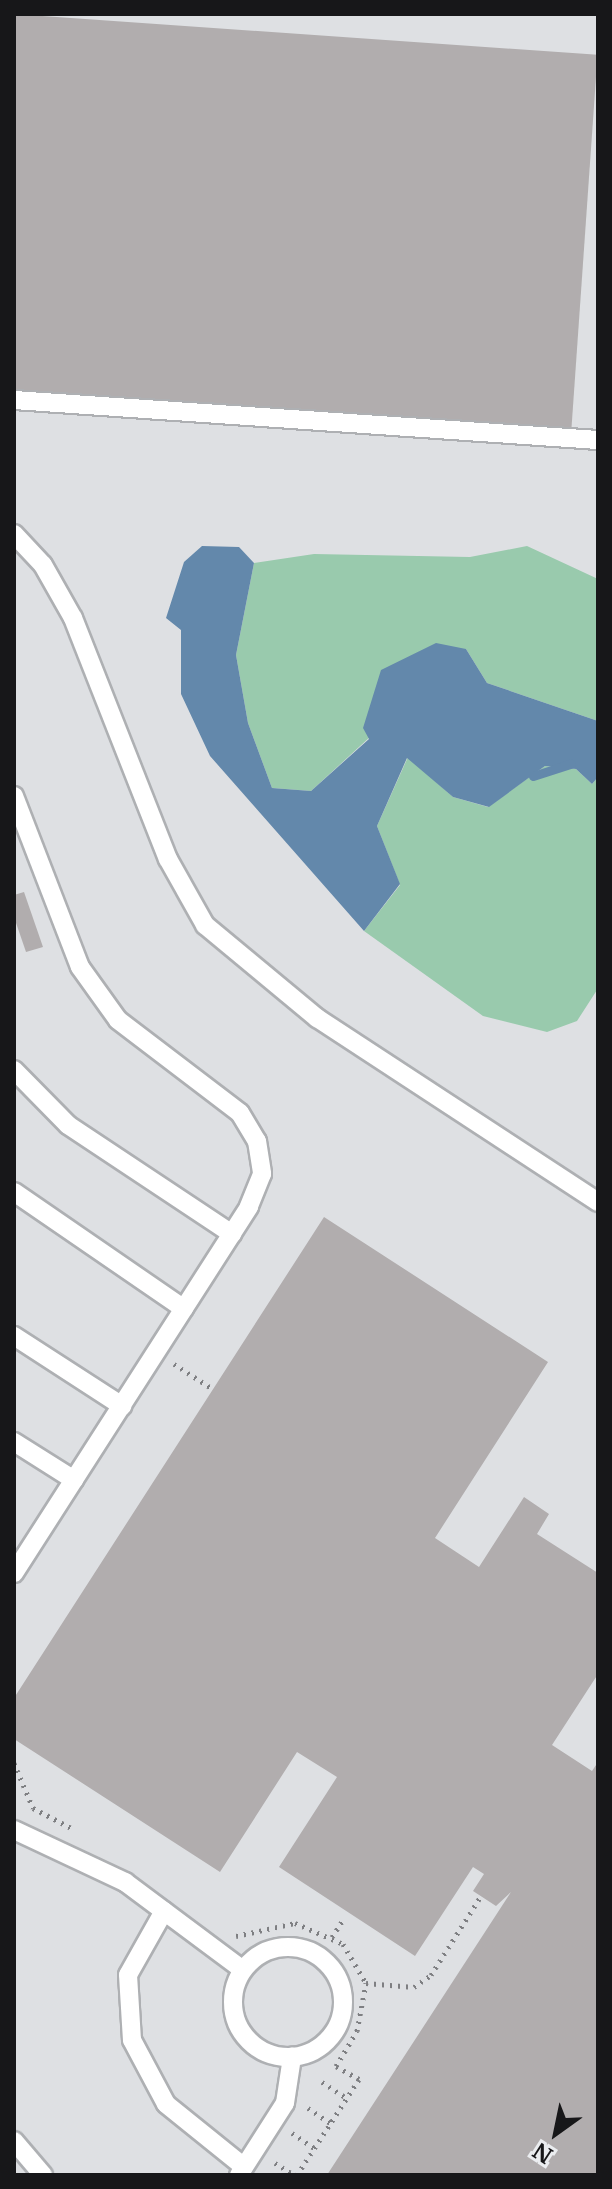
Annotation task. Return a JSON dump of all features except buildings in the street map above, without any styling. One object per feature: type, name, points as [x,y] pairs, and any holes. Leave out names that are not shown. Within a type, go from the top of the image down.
[{"type":"lane","points":[[14,400],[598,440]]},
{"type":"lane","points":[[14,534],[43,565],[73,618],[168,859],[205,925],[317,1018],[598,1202]]},
{"type":"lane","points":[[14,796],[80,967],[99,996],[141,1042],[240,1113],[257,1141],[262,1174],[232,1234],[14,1573]]},
{"type":"lane","points":[[14,1070],[68,1125],[232,1234]]},
{"type":"lane","points":[[14,1192],[184,1309]]},
{"type":"lane","points":[[14,1336],[122,1406]]},
{"type":"lane","points":[[14,1442],[74,1480]]},
{"type":"lane","points":[[14,1830],[85,1860],[164,1911],[243,1970]]},
{"type":"lane","points":[[164,1911],[128,1975],[132,2040],[166,2104],[242,2171],[285,2103],[292,2057]]},
{"type":"lane","points":[[294,1947],[322,1958],[340,1982],[338,2026],[318,2048],[292,2057],[255,2046],[239,2024],[234,1998],[243,1970],[265,1952],[294,1947]]},
{"type":"lane","points":[[14,2141],[43,2175]]},
{"type":"path","points":[[174,1364],[213,1389]]},
{"type":"path","points":[[14,1763],[33,1808],[80,1833]]},
{"type":"path","points":[[366,1983],[414,1987],[431,1975],[481,1896]]},
{"type":"path","points":[[332,1937],[343,1920]]},
{"type":"path","points":[[230,1936],[295,1923],[332,1937],[359,1964],[366,1983],[357,2031],[336,2066],[359,2079],[297,2175]]},
{"type":"path","points":[[322,2082],[347,2098]]},
{"type":"green space","points":[[527,546],[598,579],[598,721],[487,683],[466,649],[311,791],[272,788],[248,723],[236,655],[254,563],[314,554],[470,557]]},
{"type":"green space","points":[[408,757],[453,797],[488,807],[545,766],[576,769],[592,784],[598,777],[597,990],[577,1021],[547,1032],[483,1016],[364,931],[400,885],[377,826]]},
{"type":"water","points":[[202,546],[239,547],[254,563],[236,655],[248,723],[272,788],[311,791],[369,739],[363,728],[381,670],[436,643],[466,649],[487,683],[598,721],[598,777],[592,784],[576,769],[545,766],[489,807],[453,797],[407,758],[377,826],[400,884],[364,931],[210,756],[181,694],[181,630],[166,618],[184,562]]},
{"type":"waterway","points":[[533,776],[571,764]]}]
